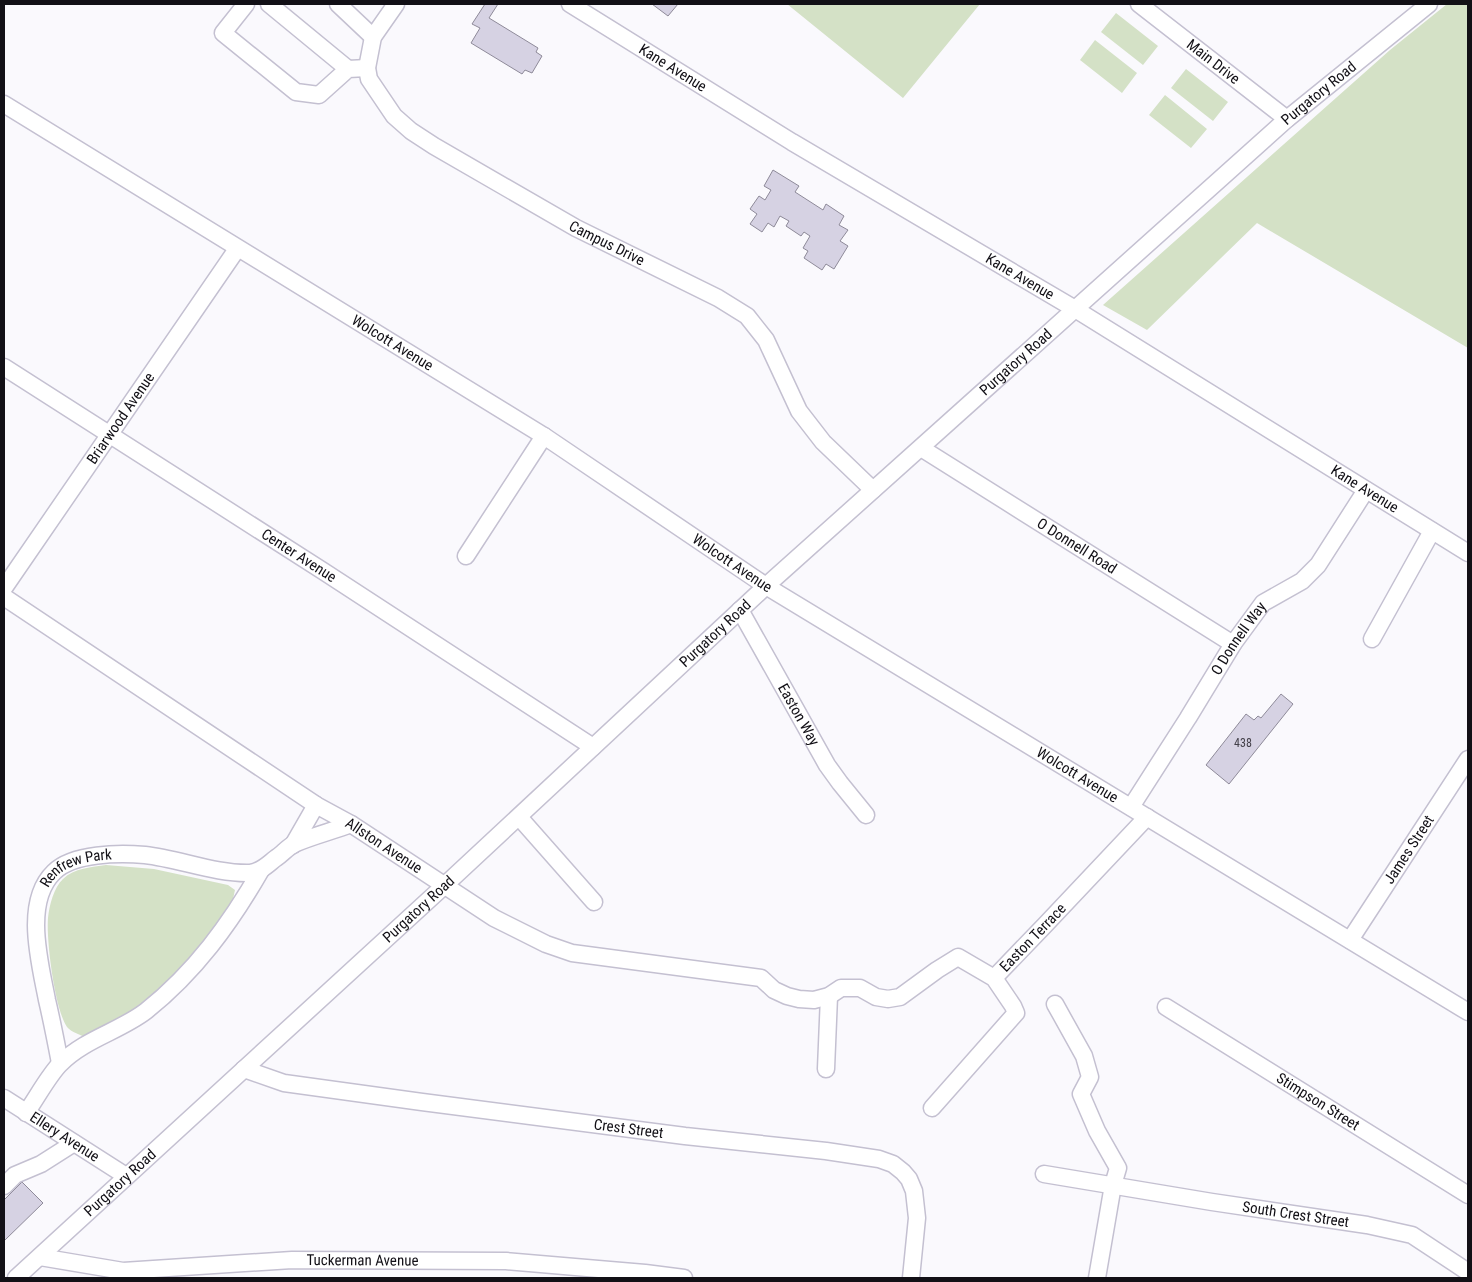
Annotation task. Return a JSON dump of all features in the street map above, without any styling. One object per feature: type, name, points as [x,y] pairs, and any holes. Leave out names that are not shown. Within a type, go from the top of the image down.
[{"type":"street","points":[[246,4],[223,33],[280,81],[296,92],[319,95],[348,69],[367,68],[373,37],[396,4]]},
{"type":"street","points":[[269,4],[348,69]]},
{"type":"street","points":[[338,4],[373,37]]},
{"type":"street","name":"Kane Avenue","points":[[570,4],[783,137],[1075,309],[1468,553]]},
{"type":"street","name":"Main Drive","points":[[1139,4],[1287,119]]},
{"type":"street","name":"Purgatory Road","points":[[16,1278],[445,885],[766,586],[1287,119],[1429,4]]},
{"type":"street","name":"Campus Drive","points":[[367,68],[369,79],[394,116],[411,131],[576,228],[718,298],[747,316],[766,340],[799,410],[823,442],[873,490]]},
{"type":"street","name":"Wolcott Avenue","points":[[4,104],[544,436],[766,586],[1468,1012]]},
{"type":"street","name":"Briarwood Avenue","points":[[4,588],[237,249]]},
{"type":"street","name":"Center Avenue","points":[[4,367],[323,570],[593,747]]},
{"type":"street","points":[[466,556],[544,436]]},
{"type":"street","name":"O Donnell Road","points":[[921,448],[1233,644]]},
{"type":"street","name":"O Donnell Way","points":[[1130,807],[1233,644],[1263,603],[1302,581],[1318,565],[1366,490]]},
{"type":"street","points":[[1372,639],[1432,531]]},
{"type":"street","name":"Allston Avenue","points":[[4,597],[316,805],[352,824],[494,918],[546,944],[572,953],[761,978],[774,990],[799,999],[814,1000],[829,996],[841,988],[860,988],[876,997],[888,999],[900,997],[958,957],[994,978]]},
{"type":"street","name":"Easton Way","points":[[740,610],[827,765],[866,815]]},
{"type":"street","name":"James Street","points":[[1350,940],[1468,759]]},
{"type":"street","points":[[293,845],[316,805]]},
{"type":"street","points":[[518,816],[594,902]]},
{"type":"street","name":"Easton Terrace","points":[[932,1108],[1016,1013],[994,978],[1147,817]]},
{"type":"street","points":[[26,1113],[60,1063],[98,1037],[144,1012],[174,986],[225,928],[261,870],[293,845],[352,824]]},
{"type":"street","name":"Renfrew Park","points":[[60,1063],[38,952],[36,932],[42,888],[55,870],[64,864],[88,857],[131,854],[229,871],[251,873],[261,870]]},
{"type":"street","points":[[826,1069],[829,996]]},
{"type":"street","points":[[1055,1004],[1084,1056],[1090,1078],[1081,1094],[1097,1131],[1118,1168],[1113,1185],[1098,1278]]},
{"type":"street","name":"Stimpson Street","points":[[1166,1007],[1468,1195]]},
{"type":"street","name":"Crest Street","points":[[244,1069],[284,1083],[685,1136],[826,1150],[878,1159],[893,1164],[903,1172],[914,1190],[917,1218],[911,1278]]},
{"type":"street","name":"Ellery Avenue","points":[[4,1098],[126,1176]]},
{"type":"street","points":[[4,1186],[15,1175],[40,1164],[74,1143]]},
{"type":"street","name":"South Crest Street","points":[[1044,1174],[1367,1225],[1412,1235],[1468,1272]]},
{"type":"street","name":"Tuckerman Avenue","points":[[40,1257],[124,1274],[292,1260],[506,1261],[684,1278]]},
{"type":"green space","points":[[787,4],[980,4],[903,98]]},
{"type":"green space","points":[[1447,4],[1468,4],[1468,348],[1257,223],[1147,330],[1103,305],[1390,50]]},
{"type":"green space","points":[[1116,13],[1158,46],[1143,65],[1101,32]]},
{"type":"green space","points":[[1095,40],[1137,73],[1122,93],[1080,60]]},
{"type":"green space","points":[[1186,69],[1228,102],[1213,121],[1171,88]]},
{"type":"green space","points":[[1165,95],[1207,129],[1191,148],[1149,115]]},
{"type":"green space","points":[[106,865],[154,869],[228,885],[235,890],[233,899],[205,942],[178,973],[136,1010],[87,1038],[67,1027],[59,1006],[48,942],[48,918],[52,897],[60,882],[67,875],[89,867]]},
{"type":"building","points":[[485,4],[498,4],[489,18],[538,48],[536,52],[542,56],[532,73],[525,70],[522,74],[471,43],[480,28],[472,24]]},
{"type":"building","points":[[652,4],[678,4],[668,16]]},
{"type":"building","points":[[773,170],[799,186],[795,192],[823,210],[826,204],[844,216],[839,225],[848,230],[840,241],[848,246],[834,269],[826,264],[822,270],[804,258],[808,251],[803,248],[810,236],[804,232],[801,236],[786,226],[789,221],[780,216],[774,227],[768,223],[762,232],[750,224],[757,214],[750,209],[759,196],[765,200],[771,190],[764,186]]},
{"type":"building","points":[[1281,694],[1293,704],[1229,784],[1206,765],[1246,714],[1254,720],[1258,716],[1261,718]]},
{"type":"building","points":[[22,1182],[43,1203],[5,1240],[4,1200]]}]
